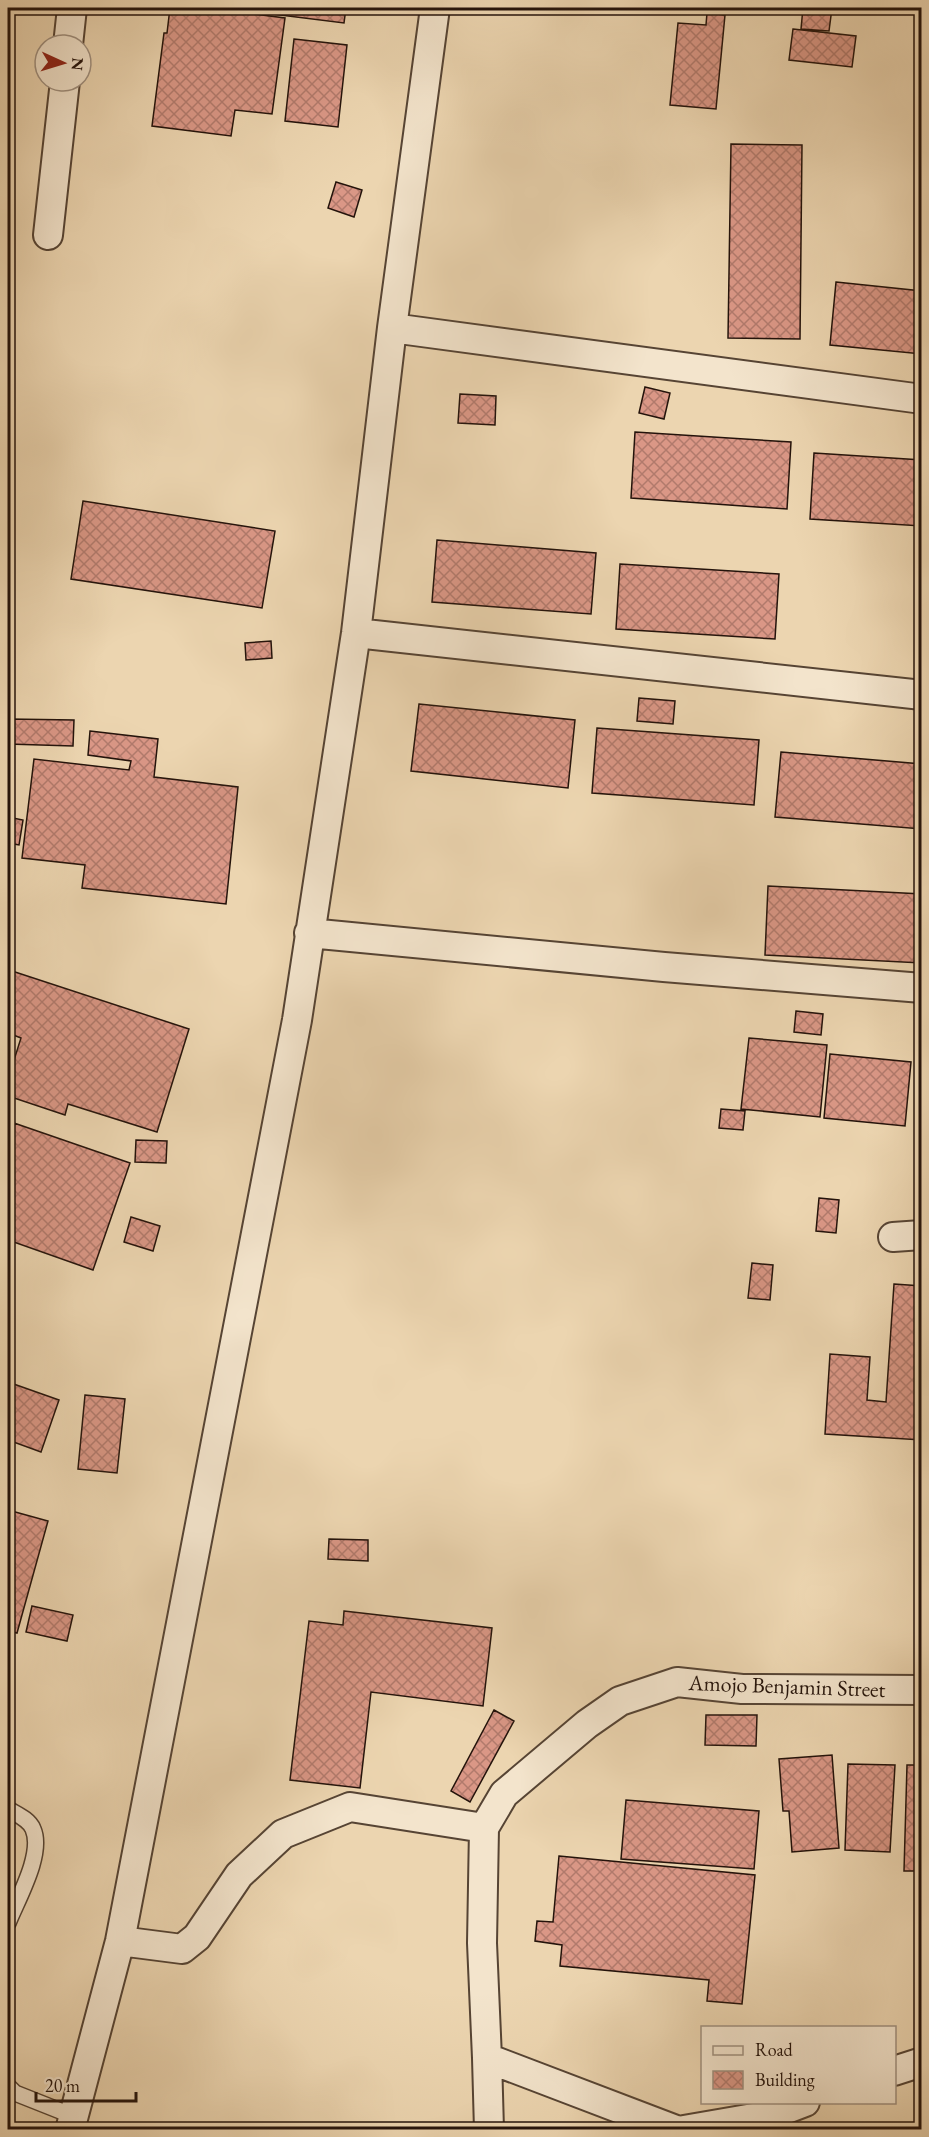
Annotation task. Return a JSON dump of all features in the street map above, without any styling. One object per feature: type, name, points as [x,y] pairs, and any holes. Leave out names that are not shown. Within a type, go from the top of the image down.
[{"type":"street","points":[[69,33],[72,8]]},
{"type":"street","points":[[72,2123],[120,1941],[293,1043],[356,633],[392,327],[435,8]]},
{"type":"street","points":[[48,235],[64,93]]},
{"type":"street","points":[[392,327],[921,399]]},
{"type":"street","points":[[356,633],[921,695]]},
{"type":"street","points":[[309,933],[664,968],[921,988]]},
{"type":"street","points":[[893,1237],[921,1235]]},
{"type":"street","name":"Amojo Benjamin Street","points":[[484,1828],[504,1794],[587,1724],[620,1701],[678,1682],[742,1689],[921,1690]]},
{"type":"street","points":[[120,1941],[182,1949],[197,1936],[239,1875],[283,1834],[350,1807],[484,1828],[482,1943],[489,2130]]},
{"type":"street","points":[[487,2058],[676,2130]]},
{"type":"street","points":[[896,2070],[921,2062]]},
{"type":"street","points":[[684,2130],[771,2115],[802,2104]]},
{"type":"lane","points":[[8,1809],[22,1817],[33,1829],[36,1856],[8,1923]]},
{"type":"lane","points":[[8,2086],[15,2093],[72,2123]]},
{"type":"building","points":[[170,8],[206,8],[285,18],[272,114],[235,110],[231,136],[152,126],[164,33],[167,33]]},
{"type":"building","points":[[225,8],[346,8],[344,23]]},
{"type":"building","points":[[803,8],[832,8],[829,31],[801,29]]},
{"type":"building","points":[[707,13],[725,15],[716,109],[670,105],[678,23],[706,25]]},
{"type":"building","points":[[793,29],[856,36],[852,67],[789,60]]},
{"type":"building","points":[[294,39],[347,45],[338,127],[285,121]]},
{"type":"building","points":[[731,144],[802,145],[800,339],[728,338]]},
{"type":"building","points":[[336,182],[362,190],[354,217],[328,208]]},
{"type":"building","points":[[8,221],[14,222],[12,245],[8,244]]},
{"type":"building","points":[[836,282],[922,291],[922,354],[830,345]]},
{"type":"building","points":[[645,387],[670,393],[664,419],[639,413]]},
{"type":"building","points":[[460,394],[496,396],[495,425],[458,423]]},
{"type":"building","points":[[635,432],[791,442],[787,509],[631,498]]},
{"type":"building","points":[[814,453],[922,460],[922,526],[810,519]]},
{"type":"building","points":[[83,501],[275,531],[262,608],[71,579]]},
{"type":"building","points":[[437,540],[596,553],[591,614],[432,602]]},
{"type":"building","points":[[620,564],[779,574],[775,639],[616,629]]},
{"type":"building","points":[[271,641],[272,658],[246,660],[245,643]]},
{"type":"building","points":[[639,698],[675,701],[673,724],[637,721]]},
{"type":"building","points":[[419,704],[575,720],[568,788],[411,771]]},
{"type":"building","points":[[8,719],[74,720],[73,746],[8,744]]},
{"type":"building","points":[[597,728],[759,740],[754,805],[592,793]]},
{"type":"building","points":[[90,731],[158,739],[154,777],[238,787],[226,904],[82,888],[85,865],[22,858],[34,759],[129,770],[131,761],[88,755]]},
{"type":"building","points":[[781,752],[922,764],[922,829],[775,817]]},
{"type":"building","points":[[8,817],[23,820],[19,845],[8,843]]},
{"type":"building","points":[[768,886],[922,894],[922,963],[765,955]]},
{"type":"building","points":[[12,971],[189,1029],[157,1132],[68,1104],[65,1115],[8,1096],[8,1079],[21,1038],[8,1033],[8,986]]},
{"type":"building","points":[[796,1011],[823,1014],[821,1035],[794,1032]]},
{"type":"building","points":[[749,1038],[827,1045],[820,1117],[741,1109]]},
{"type":"building","points":[[830,1054],[911,1062],[905,1126],[824,1118]]},
{"type":"building","points":[[721,1109],[745,1111],[743,1130],[719,1128]]},
{"type":"building","points":[[14,1123],[130,1163],[93,1270],[8,1240],[8,1143]]},
{"type":"building","points":[[136,1140],[167,1141],[166,1163],[135,1162]]},
{"type":"building","points":[[819,1198],[839,1200],[836,1233],[816,1231]]},
{"type":"building","points":[[131,1217],[160,1226],[153,1251],[124,1242]]},
{"type":"building","points":[[752,1263],[773,1265],[770,1300],[748,1298]]},
{"type":"building","points":[[894,1284],[922,1286],[922,1440],[825,1434],[830,1354],[870,1357],[867,1400],[886,1402]]},
{"type":"building","points":[[8,1382],[59,1400],[41,1452],[8,1440]]},
{"type":"building","points":[[85,1395],[125,1399],[117,1473],[78,1469]]},
{"type":"building","points":[[8,1510],[48,1521],[17,1633],[8,1631]]},
{"type":"building","points":[[329,1539],[368,1540],[368,1561],[328,1559]]},
{"type":"building","points":[[32,1606],[73,1615],[67,1641],[26,1632]]},
{"type":"building","points":[[344,1611],[492,1628],[483,1706],[371,1692],[360,1788],[290,1780],[309,1621],[343,1625]]},
{"type":"building","points":[[494,1710],[514,1721],[470,1802],[451,1791]]},
{"type":"building","points":[[706,1715],[757,1715],[756,1746],[705,1745]]},
{"type":"building","points":[[832,1755],[839,1848],[792,1852],[789,1811],[783,1811],[779,1759]]},
{"type":"building","points":[[848,1764],[895,1765],[890,1852],[845,1850]]},
{"type":"building","points":[[907,1765],[922,1765],[922,1871],[904,1871]]},
{"type":"building","points":[[626,1800],[759,1811],[754,1869],[621,1859]]},
{"type":"building","points":[[559,1856],[755,1875],[742,2004],[707,2001],[709,1980],[560,1966],[562,1945],[535,1941],[537,1921],[553,1922]]}]
